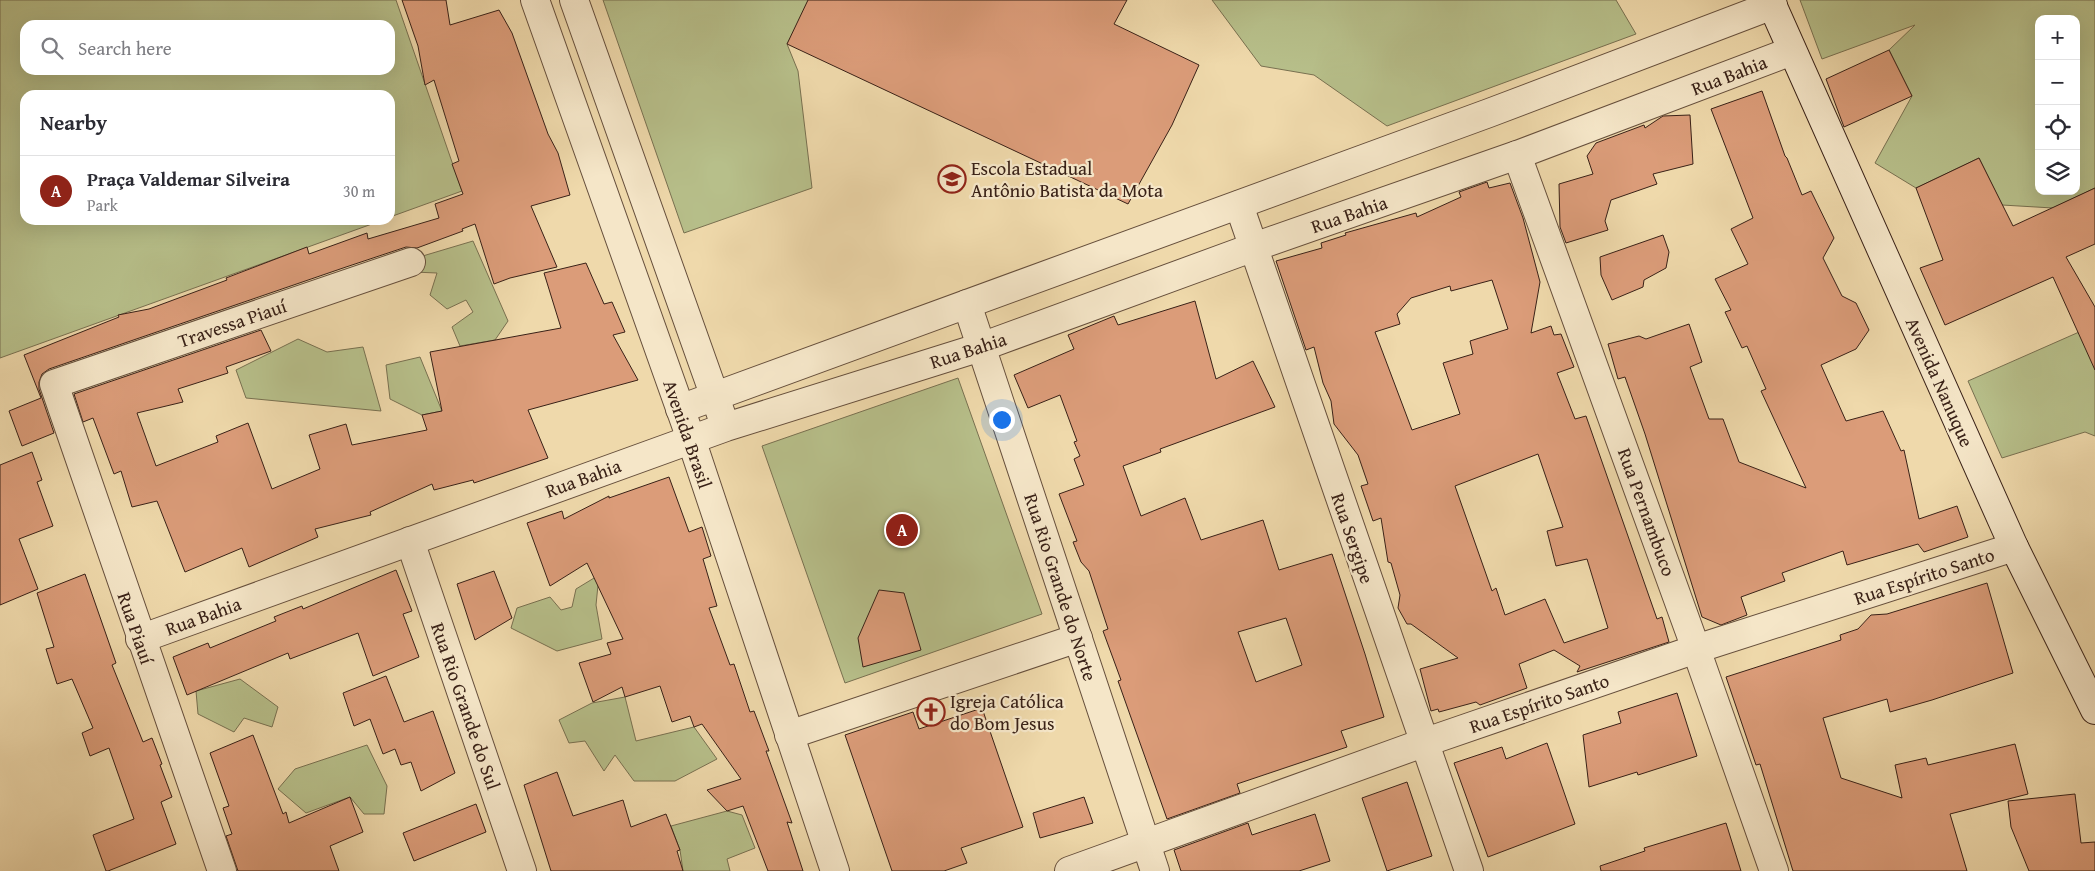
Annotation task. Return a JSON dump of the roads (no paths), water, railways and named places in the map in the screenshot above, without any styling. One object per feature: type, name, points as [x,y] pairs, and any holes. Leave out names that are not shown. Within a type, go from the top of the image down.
[{"type":"street","name":"Avenida Brasil","points":[[535,0],[691,440],[835,871]]},
{"type":"street","name":"Avenida Brasil","points":[[574,0],[726,427]]},
{"type":"street","points":[[680,409],[1490,113],[1772,2]]},
{"type":"street","name":"Avenida Nanuque","points":[[1772,2],[1792,51],[2014,547],[2095,710]]},
{"type":"street","name":"Rua Bahia","points":[[140,639],[726,427],[981,347],[1254,247],[1517,155],[1792,51]]},
{"type":"street","name":"Rua Pernambuco","points":[[1517,155],[1696,648],[1774,871]]},
{"type":"street","name":"Rua Sergipe","points":[[1239,204],[1468,871]]},
{"type":"street","name":"Travessa Piauí","points":[[54,384],[411,262]]},
{"type":"street","name":"Rua Rio Grande do Norte","points":[[967,304],[1155,871]]},
{"type":"street","name":"Rua Piauí","points":[[54,384],[140,639],[222,871]]},
{"type":"street","name":"Rua Rio Grande do Sul","points":[[410,540],[522,871]]},
{"type":"street","name":"Rua Espírito Santo","points":[[1069,871],[1696,648],[2014,547]]},
{"type":"street","points":[[789,735],[1078,638]]},
{"type":"place","name":"Escola Estadual Antônio Batista da Mota","points":[[952,179]]},
{"type":"place","name":"Praça Valdemar Silveira","points":[[902,530]]},
{"type":"place","name":"Igreja Católica do Bom Jesus","points":[[931,712]]}]
